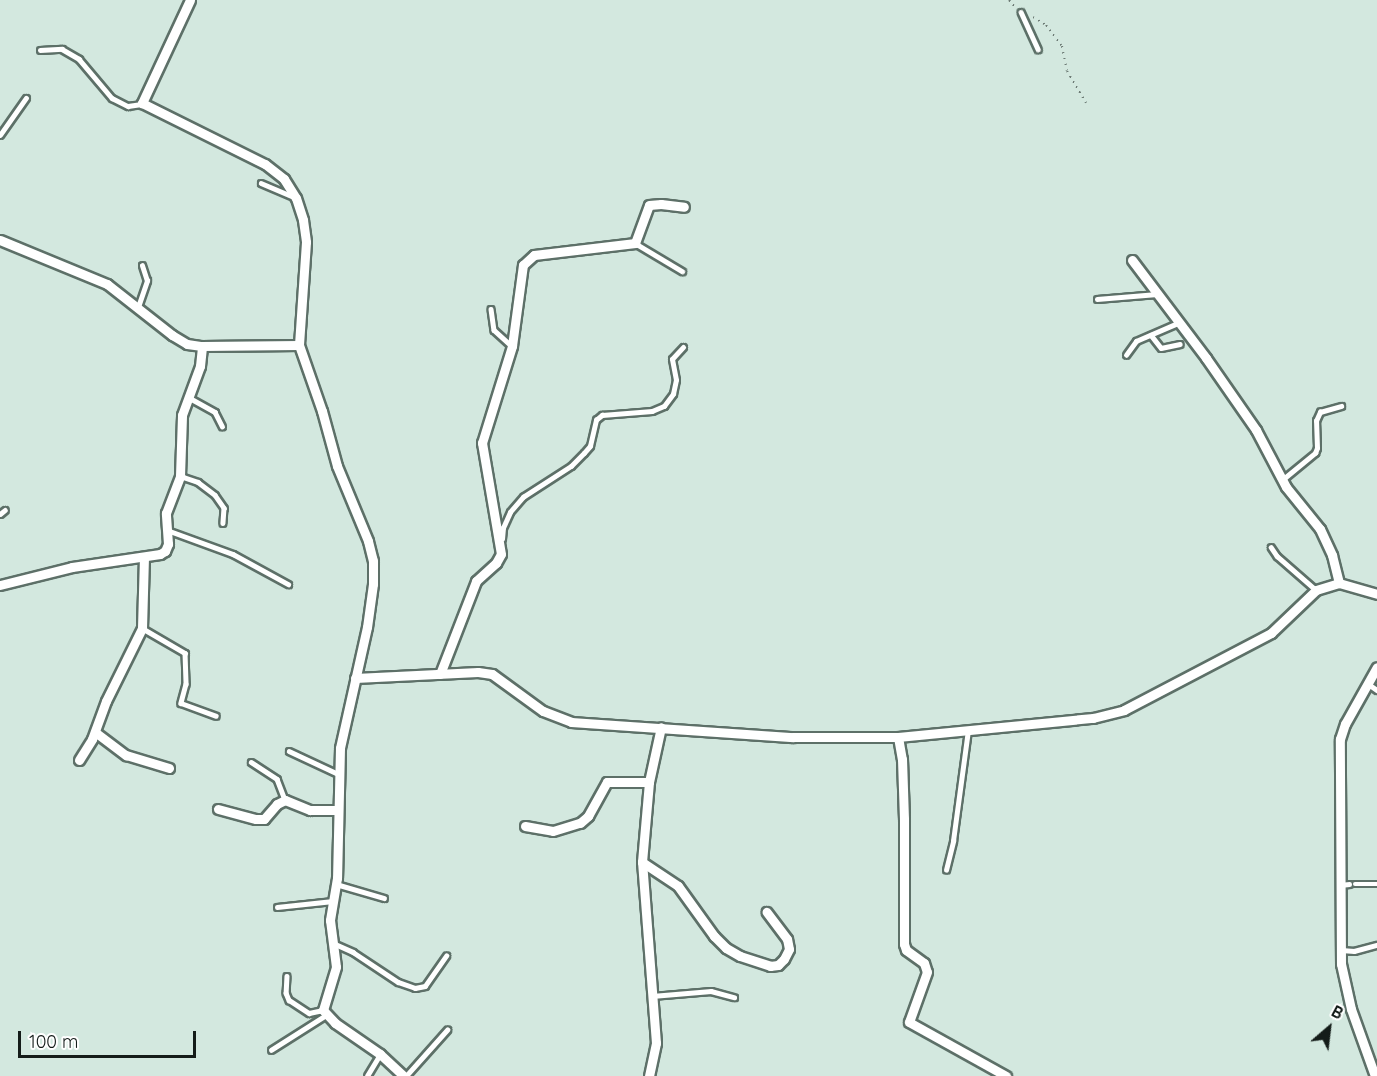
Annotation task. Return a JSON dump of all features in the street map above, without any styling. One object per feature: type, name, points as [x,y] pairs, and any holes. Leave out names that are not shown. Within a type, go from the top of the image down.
[{"type":"street","points":[[188,3],[142,98],[143,104],[265,164],[284,179],[296,198],[303,220],[306,242],[299,345],[322,411],[337,466],[368,541],[373,561],[373,584],[367,627],[340,748],[336,884],[330,920],[336,967],[324,1013],[380,1054],[405,1076]]},
{"type":"street","points":[[440,674],[476,581],[496,563],[501,554],[482,443],[512,346],[523,265],[529,257],[635,243],[640,236],[644,213],[649,205],[684,207]]},
{"type":"street","points":[[0,240],[107,284],[187,344],[202,346],[299,345]]},
{"type":"street","points":[[1132,260],[1256,430],[1282,480],[1325,537],[1339,583]]},
{"type":"street","points":[[0,585],[72,567],[144,557],[165,551],[168,544],[166,513],[180,476],[182,415],[200,366],[202,346]]},
{"type":"street","points":[[79,760],[95,732],[105,701],[142,628],[144,557]]},
{"type":"street","points":[[355,678],[492,674],[543,711],[571,722],[793,737],[898,737],[1093,718],[1124,710],[1271,633],[1316,590],[1339,583],[1377,594]]},
{"type":"street","points":[[1375,1076],[1351,1009],[1341,950],[1348,884],[1340,740],[1345,724],[1377,667]]},
{"type":"street","points":[[648,1076],[656,1043],[642,862],[649,782],[661,727]]},
{"type":"street","points":[[95,732],[126,755],[169,768]]},
{"type":"street","points":[[898,737],[902,759],[904,819],[904,944],[906,950],[924,963],[927,972],[909,1022],[1006,1076]]},
{"type":"street","points":[[525,826],[553,831],[580,823],[588,816],[607,782],[649,782]]},
{"type":"street","points":[[218,809],[246,817],[264,819],[277,804],[285,800],[310,810],[338,810]]},
{"type":"street","points":[[642,862],[678,886],[714,936],[726,948],[740,956],[770,966],[784,960],[789,949],[787,939],[767,912]]},
{"type":"lane","points":[[1021,12],[1038,50]]},
{"type":"lane","points":[[40,50],[62,49],[79,59],[112,98],[128,106],[143,104]]},
{"type":"lane","points":[[0,135],[26,98]]},
{"type":"lane","points":[[261,183],[296,198]]},
{"type":"lane","points":[[635,243],[682,271]]},
{"type":"lane","points":[[138,307],[147,281],[142,266]]},
{"type":"lane","points":[[1096,299],[1157,294]]},
{"type":"lane","points":[[491,309],[494,330],[512,346]]},
{"type":"lane","points":[[1126,355],[1136,341],[1178,323]]},
{"type":"lane","points":[[1151,334],[1161,348],[1180,344]]},
{"type":"lane","points":[[501,554],[503,528],[510,512],[523,497],[571,466],[584,453],[590,446],[596,420],[602,415],[652,411],[664,406],[673,394],[676,381],[672,359],[683,347]]},
{"type":"lane","points":[[188,398],[215,412],[222,426]]},
{"type":"lane","points":[[1282,480],[1315,453],[1317,448],[1316,421],[1320,412],[1341,405]]},
{"type":"lane","points":[[180,476],[198,482],[215,495],[224,508],[223,523]]},
{"type":"lane","points":[[0,514],[5,510]]},
{"type":"lane","points":[[167,530],[225,551],[288,584]]},
{"type":"lane","points":[[1272,547],[1277,555],[1316,590]]},
{"type":"lane","points":[[142,628],[156,638],[178,646],[185,653],[186,684],[181,703],[216,716]]},
{"type":"lane","points":[[1368,683],[1377,690]]},
{"type":"lane","points":[[946,870],[953,841],[968,730]]},
{"type":"lane","points":[[289,751],[338,774]]},
{"type":"lane","points":[[251,762],[277,779],[285,800]]},
{"type":"lane","points":[[336,884],[384,898]]},
{"type":"lane","points":[[1348,884],[1377,884]]},
{"type":"lane","points":[[277,907],[333,901]]},
{"type":"lane","points":[[333,943],[353,952],[398,982],[415,988],[425,986],[446,956]]},
{"type":"lane","points":[[1341,950],[1354,951],[1377,945]]},
{"type":"lane","points":[[287,976],[286,993],[290,1000],[309,1013],[324,1013]]},
{"type":"lane","points":[[652,996],[711,991],[734,997]]},
{"type":"lane","points":[[271,1050],[324,1013]]},
{"type":"lane","points":[[405,1076],[447,1030]]},
{"type":"lane","points":[[367,1076],[380,1054]]},
{"type":"path","points":[[1009,0],[1021,12],[1039,20],[1052,31],[1065,54],[1072,81],[1086,103]]}]
